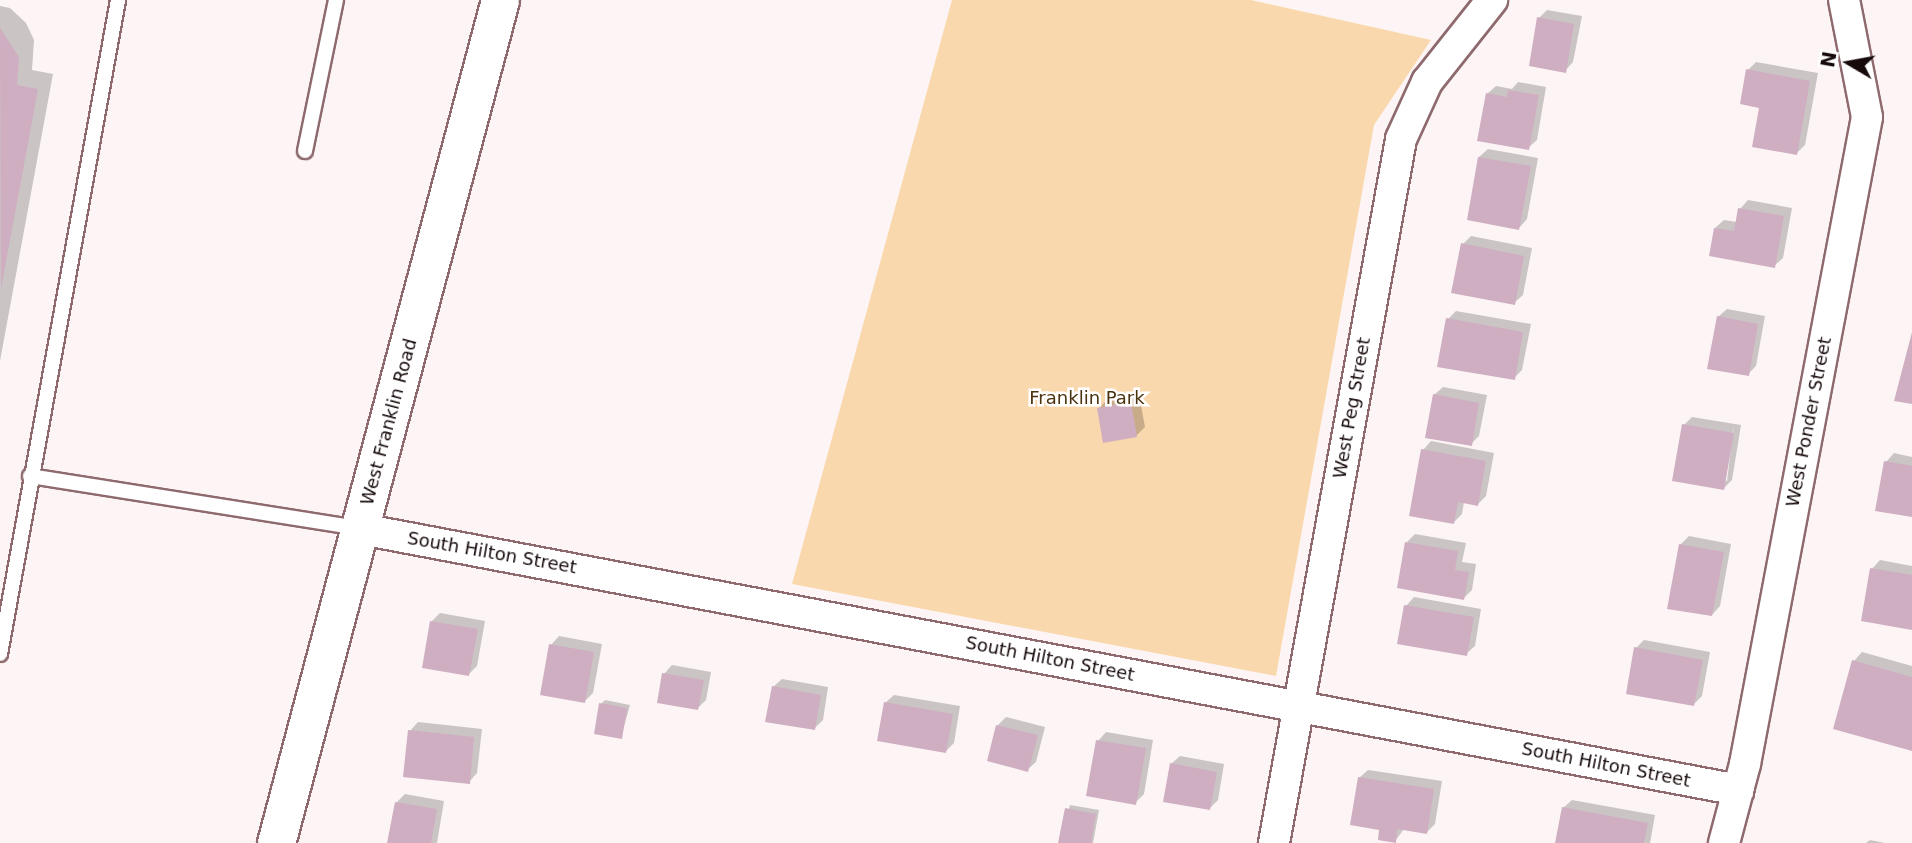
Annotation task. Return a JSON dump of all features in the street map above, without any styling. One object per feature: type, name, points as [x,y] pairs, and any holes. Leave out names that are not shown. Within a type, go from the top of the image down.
[{"type":"street","name":"West Franklin Road","points":[[276,843],[500,0]]},
{"type":"street","name":"West Peg Street","points":[[1274,843],[1401,139],[1427,82],[1492,0]]},
{"type":"street","name":"West Ponder Street","points":[[1724,843],[1738,790],[1867,117],[1844,0]]},
{"type":"street","name":"South Hilton Street","points":[[361,528],[1738,790]]},
{"type":"lane","points":[[0,654],[118,0]]},
{"type":"lane","points":[[305,151],[336,0]]},
{"type":"lane","points":[[30,476],[361,528]]},
{"type":"green space","name":"Franklin Park","points":[[952,0],[1251,0],[1431,40],[1374,125],[1276,676],[792,584]]},
{"type":"building","points":[[1537,17],[1574,24],[1566,73],[1529,66]]},
{"type":"building","points":[[0,28],[19,57],[17,85],[38,89],[1,289]]},
{"type":"building","points":[[1746,69],[1810,81],[1797,155],[1752,147],[1759,108],[1740,104]]},
{"type":"building","points":[[1508,90],[1539,95],[1529,150],[1477,141],[1486,93],[1507,97]]},
{"type":"building","points":[[1478,157],[1531,166],[1519,230],[1467,220]]},
{"type":"building","points":[[1738,208],[1784,216],[1775,268],[1709,256],[1714,228],[1734,231]]},
{"type":"building","points":[[1461,243],[1524,256],[1515,305],[1451,293]]},
{"type":"building","points":[[1717,316],[1758,324],[1749,376],[1707,369]]},
{"type":"building","points":[[1446,318],[1523,332],[1515,380],[1437,367]]},
{"type":"building","points":[[1912,332],[1912,404],[1894,401]]},
{"type":"building","points":[[1433,394],[1479,403],[1472,446],[1425,438]]},
{"type":"building","points":[[1131,402],[1137,437],[1103,443],[1097,408]]},
{"type":"building","points":[[1682,424],[1734,433],[1724,490],[1672,481]]},
{"type":"building","points":[[1421,449],[1486,461],[1478,506],[1458,502],[1454,524],[1409,516]]},
{"type":"building","points":[[1884,461],[1912,466],[1912,517],[1875,511]]},
{"type":"building","points":[[1405,542],[1458,551],[1455,570],[1469,572],[1464,600],[1397,588]]},
{"type":"building","points":[[1679,544],[1724,552],[1712,616],[1667,609]]},
{"type":"building","points":[[1870,568],[1912,575],[1912,630],[1861,621]]},
{"type":"building","points":[[1404,605],[1474,617],[1467,656],[1397,644]]},
{"type":"building","points":[[430,621],[478,629],[469,676],[422,668]]},
{"type":"building","points":[[549,644],[594,652],[585,703],[540,695]]},
{"type":"building","points":[[1634,647],[1703,660],[1694,706],[1626,694]]},
{"type":"building","points":[[1852,660],[1912,677],[1912,751],[1833,729]]},
{"type":"building","points":[[662,673],[704,680],[698,710],[657,703]]},
{"type":"building","points":[[772,686],[821,695],[815,730],[765,722]]},
{"type":"building","points":[[884,702],[953,714],[946,753],[877,741]]},
{"type":"building","points":[[599,703],[627,708],[622,739],[594,734]]},
{"type":"building","points":[[996,725],[1038,735],[1028,772],[987,761]]},
{"type":"building","points":[[408,730],[474,737],[470,784],[403,777]]},
{"type":"building","points":[[1096,740],[1146,748],[1136,805],[1086,796]]},
{"type":"building","points":[[1170,763],[1217,772],[1210,810],[1163,802]]},
{"type":"building","points":[[1358,777],[1434,789],[1427,834],[1397,829],[1396,843],[1378,840],[1379,830],[1350,825]]},
{"type":"building","points":[[395,802],[437,809],[431,843],[387,843]]},
{"type":"building","points":[[1562,807],[1648,823],[1644,843],[1555,843]]},
{"type":"building","points":[[1065,808],[1096,814],[1091,843],[1058,843]]}]
